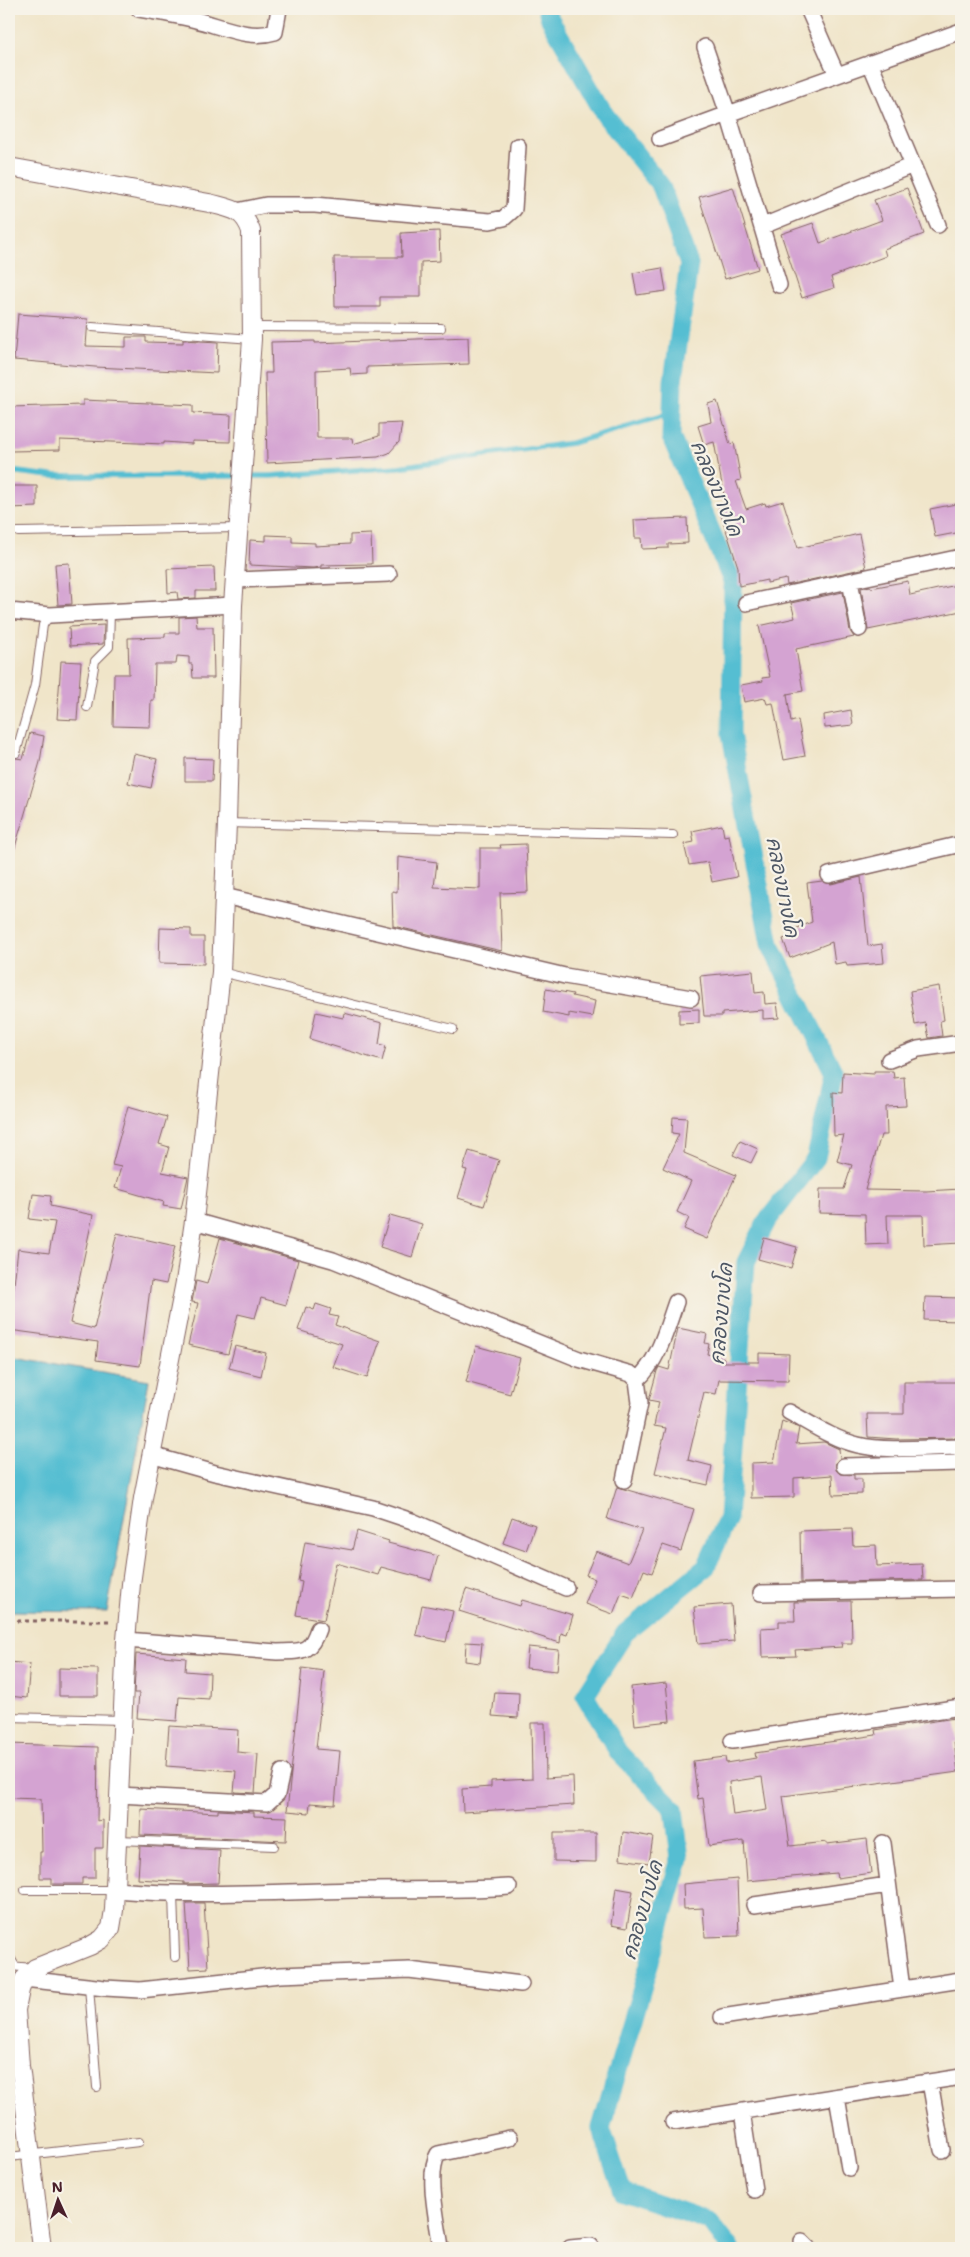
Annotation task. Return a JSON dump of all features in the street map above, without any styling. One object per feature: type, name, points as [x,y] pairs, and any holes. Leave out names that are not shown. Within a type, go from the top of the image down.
[{"type":"street","points":[[139,9],[196,20],[247,34],[264,35],[275,32],[279,9]]},
{"type":"street","points":[[808,9],[837,75]]},
{"type":"street","points":[[660,139],[961,31]]},
{"type":"street","points":[[705,47],[763,226],[779,285]]},
{"type":"street","points":[[870,63],[938,225]]},
{"type":"street","points":[[237,211],[266,205],[315,205],[490,221],[497,220],[504,218],[514,209],[518,146]]},
{"type":"street","points":[[763,226],[913,165]]},
{"type":"street","points":[[9,167],[209,203],[237,211],[247,220],[251,231],[252,333],[240,528],[233,605],[227,823],[220,972],[194,1221],[185,1282],[141,1508],[127,1622],[116,1890],[111,1928],[102,1939],[90,1946],[21,1970]]},
{"type":"street","points":[[746,603],[961,557]]},
{"type":"street","points":[[235,580],[388,574]]},
{"type":"street","points":[[850,581],[860,629]]},
{"type":"street","points":[[9,611],[50,615],[233,605]]},
{"type":"street","points":[[829,875],[961,844]]},
{"type":"street","points":[[224,896],[565,976],[691,998]]},
{"type":"street","points":[[889,1060],[918,1049],[961,1043]]},
{"type":"street","points":[[194,1221],[333,1260],[579,1359],[631,1374],[637,1380],[640,1403],[624,1480]]},
{"type":"street","points":[[637,1380],[646,1372],[654,1360],[676,1302]]},
{"type":"street","points":[[789,1412],[838,1438],[860,1446],[886,1448],[961,1447]]},
{"type":"street","points":[[151,1455],[215,1473],[373,1508],[412,1521],[566,1588]]},
{"type":"street","points":[[844,1466],[961,1463]]},
{"type":"street","points":[[761,1592],[961,1590]]},
{"type":"street","points":[[126,1640],[277,1652],[300,1651],[314,1643],[318,1629]]},
{"type":"street","points":[[732,1741],[961,1707]]},
{"type":"street","points":[[119,1795],[267,1803],[277,1794],[282,1772]]},
{"type":"street","points":[[883,1843],[902,1990]]},
{"type":"street","points":[[754,1905],[888,1885]]},
{"type":"street","points":[[116,1890],[173,1894],[407,1889],[473,1890],[509,1887]]},
{"type":"street","points":[[21,1970],[89,1987],[140,1990],[280,1975],[409,1970],[521,1984]]},
{"type":"street","points":[[21,1970],[16,2010],[14,2066],[30,2155],[42,2248]]},
{"type":"street","points":[[722,2017],[961,1980]]},
{"type":"street","points":[[672,2122],[961,2077]]},
{"type":"street","points":[[930,2082],[942,2150]]},
{"type":"street","points":[[837,2097],[849,2168]]},
{"type":"street","points":[[742,2112],[754,2190]]},
{"type":"street","points":[[441,2248],[433,2177],[433,2162],[438,2154],[510,2138]]},
{"type":"street","points":[[570,2248],[590,2246]]},
{"type":"lane","points":[[92,327],[252,333],[441,328]]},
{"type":"lane","points":[[18,532],[240,528]]},
{"type":"lane","points":[[88,707],[95,661],[109,647],[110,612]]},
{"type":"lane","points":[[16,753],[35,685],[43,625],[50,615]]},
{"type":"lane","points":[[227,823],[673,835]]},
{"type":"lane","points":[[220,972],[453,1029]]},
{"type":"lane","points":[[9,1717],[122,1720]]},
{"type":"lane","points":[[118,1840],[274,1846]]},
{"type":"lane","points":[[25,1890],[116,1890]]},
{"type":"lane","points":[[173,1894],[175,1957]]},
{"type":"lane","points":[[9,1956],[21,1970]]},
{"type":"lane","points":[[89,1987],[97,2087]]},
{"type":"lane","points":[[9,2157],[139,2142]]},
{"type":"path","points":[[9,1621],[127,1622]]},
{"type":"water","points":[[9,1356],[149,1380],[107,1612],[9,1611]]},
{"type":"building","points":[[733,187],[758,269],[725,279],[699,197]]},
{"type":"building","points":[[907,188],[924,234],[884,249],[886,256],[831,277],[834,288],[802,298],[781,234],[813,223],[820,243],[882,220],[874,200]]},
{"type":"building","points":[[439,231],[440,261],[421,262],[421,297],[380,297],[380,307],[335,307],[334,257],[402,257],[401,233]]},
{"type":"building","points":[[662,268],[666,291],[637,295],[633,273]]},
{"type":"building","points":[[18,314],[88,319],[86,346],[126,347],[126,337],[146,337],[146,342],[183,343],[183,340],[218,342],[217,373],[95,367],[14,360]]},
{"type":"building","points":[[468,337],[469,364],[367,367],[367,374],[351,375],[350,368],[316,370],[317,438],[352,438],[353,444],[379,436],[379,424],[402,423],[399,442],[389,453],[378,457],[267,463],[265,373],[272,373],[271,342],[315,341],[315,343]]},
{"type":"building","points":[[83,400],[193,405],[193,413],[231,415],[230,442],[192,441],[192,444],[164,442],[164,444],[60,440],[60,450],[11,451],[9,407],[83,405]]},
{"type":"building","points":[[717,401],[730,444],[734,443],[741,480],[736,481],[746,509],[765,503],[766,506],[783,501],[798,548],[859,534],[866,568],[787,585],[786,579],[767,583],[767,580],[739,586],[738,567],[719,508],[726,506],[714,442],[704,445],[698,426],[711,422],[708,404]]},
{"type":"building","points":[[9,486],[37,486],[37,507],[9,508]]},
{"type":"building","points":[[961,503],[961,532],[935,537],[930,509]]},
{"type":"building","points":[[687,518],[688,543],[668,544],[668,548],[642,549],[641,538],[635,538],[634,520]]},
{"type":"building","points":[[371,534],[372,564],[321,565],[321,567],[313,568],[249,565],[250,540],[266,541],[266,535],[292,536],[292,542],[315,543],[315,546],[350,544],[350,535]]},
{"type":"building","points":[[69,563],[72,604],[58,605],[55,564]]},
{"type":"building","points":[[214,567],[215,591],[196,591],[196,598],[178,599],[177,592],[168,593],[167,569]]},
{"type":"building","points":[[908,581],[910,595],[961,584],[961,611],[868,630],[861,588]]},
{"type":"building","points":[[843,592],[850,631],[854,637],[796,649],[803,691],[787,694],[791,722],[798,720],[805,756],[784,760],[773,703],[767,704],[765,698],[744,702],[741,685],[763,681],[762,678],[770,677],[759,626],[795,618],[791,603]]},
{"type":"building","points":[[196,616],[197,627],[213,627],[214,678],[193,678],[192,664],[189,664],[189,657],[177,656],[176,664],[155,664],[154,700],[151,700],[150,727],[113,726],[114,674],[129,674],[128,638],[165,637],[165,633],[179,633],[179,617]]},
{"type":"building","points":[[104,625],[103,644],[70,646],[69,627]]},
{"type":"building","points":[[61,661],[81,662],[77,720],[57,719]]},
{"type":"building","points":[[851,710],[853,725],[825,728],[824,715]]},
{"type":"building","points":[[30,733],[44,736],[40,762],[13,854],[9,854],[9,757],[23,759]]},
{"type":"building","points":[[134,754],[157,759],[151,788],[128,783]]},
{"type":"building","points":[[185,758],[213,759],[212,781],[185,781]]},
{"type":"building","points":[[722,825],[724,836],[729,835],[737,877],[712,882],[708,862],[689,865],[684,844],[694,842],[692,831]]},
{"type":"building","points":[[526,844],[528,892],[500,893],[502,951],[393,926],[392,891],[397,892],[398,857],[437,862],[434,887],[480,889],[480,848],[501,848],[500,845]]},
{"type":"building","points":[[861,877],[868,946],[882,944],[884,963],[847,966],[846,962],[835,964],[832,942],[790,958],[783,939],[796,934],[795,929],[812,922],[807,883],[822,881],[831,884]]},
{"type":"building","points":[[160,928],[191,929],[191,937],[204,937],[204,964],[159,963]]},
{"type":"building","points":[[753,971],[755,993],[764,992],[765,1004],[777,1003],[779,1018],[763,1019],[763,1010],[722,1013],[722,1016],[704,1016],[700,976]]},
{"type":"building","points":[[939,986],[944,1020],[940,1021],[942,1036],[929,1038],[926,1023],[915,1025],[910,991]]},
{"type":"building","points":[[546,989],[573,994],[572,996],[595,1001],[592,1017],[569,1013],[569,1017],[543,1012]]},
{"type":"building","points":[[699,1009],[699,1023],[679,1024],[679,1010]]},
{"type":"building","points":[[316,1012],[343,1018],[344,1013],[382,1023],[379,1044],[386,1046],[382,1061],[310,1039]]},
{"type":"building","points":[[874,1071],[893,1071],[894,1078],[904,1077],[906,1106],[886,1107],[887,1135],[881,1135],[865,1190],[926,1191],[961,1189],[961,1243],[924,1245],[923,1215],[887,1215],[888,1244],[866,1245],[865,1214],[819,1213],[820,1189],[844,1189],[852,1165],[837,1161],[844,1135],[834,1136],[833,1092],[842,1093],[843,1072],[874,1074]]},
{"type":"building","points":[[128,1106],[167,1117],[159,1144],[169,1147],[162,1172],[188,1177],[181,1209],[163,1206],[164,1202],[115,1188],[121,1167],[112,1165]]},
{"type":"building","points":[[673,1117],[687,1118],[684,1153],[736,1175],[707,1239],[684,1229],[689,1218],[677,1212],[691,1181],[663,1168],[679,1134],[672,1133]]},
{"type":"building","points":[[740,1141],[758,1149],[751,1163],[733,1155]]},
{"type":"building","points":[[469,1151],[499,1160],[484,1206],[458,1198],[467,1170],[463,1169]]},
{"type":"building","points":[[33,1194],[51,1196],[50,1206],[93,1215],[70,1323],[94,1329],[117,1233],[175,1246],[166,1284],[151,1281],[140,1366],[96,1360],[98,1342],[9,1330],[18,1249],[49,1253],[55,1222],[29,1219]]},
{"type":"building","points":[[390,1215],[422,1224],[412,1257],[380,1247]]},
{"type":"building","points":[[220,1238],[298,1260],[286,1305],[261,1298],[255,1318],[238,1314],[228,1354],[188,1345],[198,1303],[192,1302],[196,1281],[207,1284]]},
{"type":"building","points":[[764,1238],[797,1247],[791,1268],[758,1259]]},
{"type":"building","points":[[925,1297],[960,1298],[959,1321],[924,1320]]},
{"type":"building","points":[[316,1304],[331,1309],[329,1315],[338,1317],[335,1325],[380,1341],[367,1378],[333,1367],[342,1344],[298,1330],[306,1307],[314,1310]]},
{"type":"building","points":[[678,1328],[707,1334],[705,1343],[709,1344],[707,1354],[724,1358],[723,1362],[759,1362],[759,1353],[789,1354],[788,1381],[719,1380],[716,1394],[704,1392],[688,1460],[712,1466],[708,1485],[655,1473],[666,1428],[654,1426],[659,1402],[649,1400],[659,1367],[669,1370]]},
{"type":"building","points":[[235,1346],[266,1353],[261,1376],[229,1368]]},
{"type":"building","points":[[476,1346],[520,1358],[510,1394],[466,1382]]},
{"type":"building","points":[[904,1382],[961,1382],[961,1438],[896,1439],[868,1437],[867,1414],[904,1414]]},
{"type":"building","points":[[782,1421],[799,1428],[796,1444],[824,1442],[839,1449],[840,1458],[836,1462],[836,1470],[840,1474],[854,1475],[854,1479],[862,1479],[862,1494],[833,1495],[832,1475],[794,1478],[794,1497],[751,1498],[751,1463],[774,1462]]},
{"type":"building","points":[[617,1487],[694,1509],[681,1551],[663,1545],[652,1573],[644,1570],[633,1598],[621,1594],[613,1614],[585,1604],[595,1579],[586,1575],[596,1551],[628,1563],[642,1530],[607,1519]]},
{"type":"building","points":[[512,1517],[535,1525],[526,1551],[503,1543]]},
{"type":"building","points":[[852,1529],[853,1546],[876,1545],[877,1566],[922,1564],[923,1580],[801,1583],[800,1531]]},
{"type":"building","points":[[357,1531],[389,1541],[388,1543],[438,1556],[431,1580],[381,1567],[378,1575],[336,1563],[324,1620],[296,1615],[302,1582],[298,1581],[305,1542],[352,1550]]},
{"type":"building","points":[[466,1589],[520,1606],[522,1600],[573,1615],[567,1635],[561,1633],[560,1643],[459,1611]]},
{"type":"building","points":[[851,1601],[852,1643],[841,1643],[842,1647],[795,1650],[796,1656],[762,1657],[761,1628],[779,1627],[779,1621],[795,1621],[794,1602]]},
{"type":"building","points":[[731,1604],[734,1641],[698,1644],[694,1607]]},
{"type":"building","points":[[422,1605],[453,1611],[446,1642],[416,1635]]},
{"type":"building","points":[[466,1642],[482,1643],[480,1663],[465,1661]]},
{"type":"building","points":[[528,1647],[559,1650],[557,1671],[526,1668]]},
{"type":"building","points":[[136,1654],[186,1658],[185,1671],[210,1673],[209,1699],[179,1697],[177,1721],[137,1718],[139,1693],[134,1693]]},
{"type":"building","points":[[9,1662],[30,1664],[27,1698],[9,1696]]},
{"type":"building","points":[[59,1668],[98,1669],[98,1696],[59,1696]]},
{"type":"building","points":[[302,1668],[324,1671],[316,1749],[340,1751],[335,1805],[310,1803],[309,1813],[287,1811]]},
{"type":"building","points":[[666,1683],[670,1721],[635,1725],[631,1687]]},
{"type":"building","points":[[495,1692],[519,1693],[518,1718],[492,1716]]},
{"type":"building","points":[[955,1718],[958,1742],[954,1742],[958,1772],[783,1796],[790,1846],[867,1839],[871,1873],[837,1878],[836,1873],[747,1881],[744,1841],[709,1846],[703,1798],[698,1799],[693,1761],[725,1757],[726,1763],[756,1758],[755,1753],[876,1735],[875,1730]],"holes":[[[762,1777],[767,1810],[733,1815],[729,1782]]]},
{"type":"building","points":[[531,1723],[545,1723],[546,1778],[573,1776],[574,1805],[463,1812],[462,1789],[491,1787],[491,1781],[532,1779]]},
{"type":"building","points":[[169,1726],[238,1730],[237,1752],[258,1754],[255,1793],[234,1792],[236,1771],[166,1766]]},
{"type":"building","points":[[9,1744],[98,1747],[97,1821],[103,1820],[103,1848],[95,1848],[95,1878],[82,1878],[82,1884],[52,1884],[52,1878],[40,1878],[40,1852],[42,1852],[41,1799],[9,1798]]},
{"type":"building","points":[[141,1809],[218,1813],[218,1810],[254,1812],[254,1816],[287,1817],[286,1841],[140,1835]]},
{"type":"building","points":[[623,1832],[653,1837],[649,1863],[620,1859]]},
{"type":"building","points":[[554,1833],[596,1833],[596,1862],[554,1861]]},
{"type":"building","points":[[140,1846],[220,1850],[218,1883],[184,1884],[184,1882],[138,1879]]},
{"type":"building","points":[[737,1879],[739,1936],[705,1937],[703,1908],[684,1909],[683,1884]]},
{"type":"building","points":[[616,1888],[633,1891],[627,1928],[611,1925]]},
{"type":"building","points":[[186,1903],[204,1903],[208,1968],[190,1969]]},
{"type":"waterway","name":"คลองบางโค","points":[[547,9],[550,19],[605,115],[661,186],[689,264],[673,381],[671,437],[733,583],[731,734],[770,944],[834,1073],[816,1158],[767,1221],[746,1262],[728,1518],[706,1567],[625,1633],[585,1696],[619,1753],[674,1809],[680,1859],[601,2128],[622,2191],[709,2221],[730,2248]]},
{"type":"waterway","points":[[9,471],[51,476],[270,476],[398,467],[572,443],[672,413]]}]
